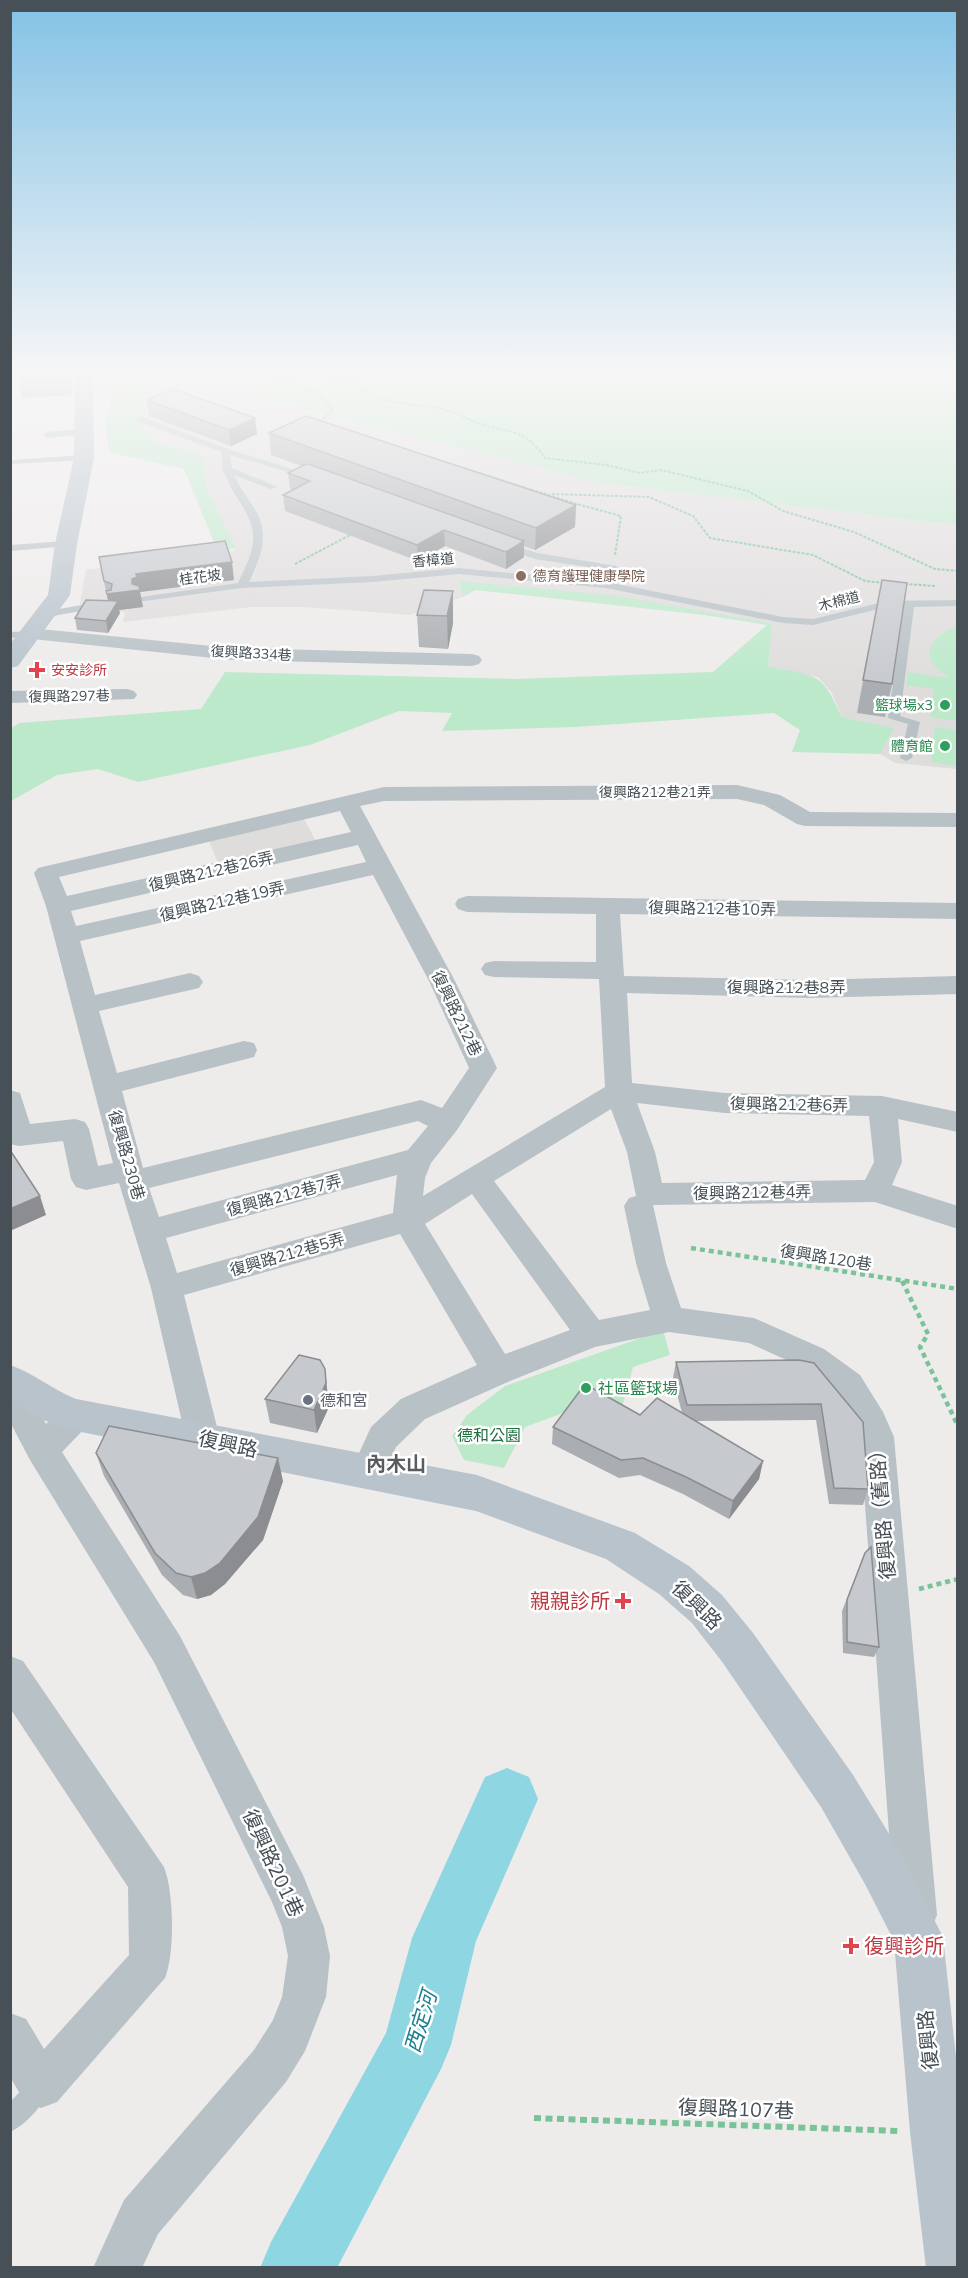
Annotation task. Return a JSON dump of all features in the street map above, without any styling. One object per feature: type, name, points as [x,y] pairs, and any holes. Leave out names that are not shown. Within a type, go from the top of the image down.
[{"type":"street","points":[[10,661],[20,635],[53,604],[80,477]]},
{"type":"street","name":"復興路334巷","points":[[20,635],[232,654],[472,660]]},
{"type":"street","name":"復興路297巷","points":[[10,697],[126,695]]},
{"type":"street","name":"復興路212巷21弄","points":[[347,803],[384,794],[737,792],[772,800],[805,819],[957,820]]},
{"type":"street","name":"復興路212巷","points":[[347,803],[442,981],[483,1068],[447,1123],[418,1158],[410,1179],[407,1220]]},
{"type":"street","name":"復興路230巷","points":[[203,1439],[167,1288],[131,1175],[58,906],[46,873],[347,803]]},
{"type":"street","name":"復興路212巷26弄","points":[[58,906],[365,836]]},
{"type":"street","name":"復興路212巷19弄","points":[[66,936],[379,866]]},
{"type":"street","name":"復興路212巷10弄","points":[[467,904],[957,911]]},
{"type":"street","points":[[498,1371],[407,1220],[619,1091],[608,907]]},
{"type":"street","name":"復興路212巷8弄","points":[[494,969],[810,989],[957,985]]},
{"type":"street","points":[[85,1006],[190,982]]},
{"type":"street","points":[[107,1085],[244,1050]]},
{"type":"street","name":"復興路212巷6弄","points":[[619,1091],[725,1103],[882,1106],[957,1122]]},
{"type":"street","name":"復興路212巷4弄","points":[[619,1091],[641,1152],[650,1194],[875,1191],[957,1218]]},
{"type":"street","points":[[10,1100],[19,1136],[75,1129],[86,1179],[131,1175],[421,1110],[447,1123]]},
{"type":"street","points":[[875,1191],[888,1162],[882,1106]]},
{"type":"street","name":"復興路212巷7弄","points":[[150,1231],[418,1158]]},
{"type":"street","points":[[477,1179],[592,1335]]},
{"type":"street","points":[[639,1206],[651,1263],[669,1319]]},
{"type":"street","name":"復興路212巷5弄","points":[[167,1288],[407,1220]]},
{"type":"street","name":"復興路（舊路）","points":[[367,1473],[383,1437],[413,1409],[498,1371],[592,1335],[669,1319],[721,1324],[754,1331],[813,1358],[848,1385],[871,1422],[877,1437],[918,1937]]},
{"type":"street","name":"復興路","points":[[10,1381],[51,1406],[76,1415],[477,1493],[620,1546],[674,1580],[707,1609],[738,1648],[824,1772],[882,1867],[918,1937],[937,2133],[954,2268]]},
{"type":"street","name":"復興路201巷","points":[[10,1389],[42,1450],[167,1649],[288,1890],[303,1927],[309,1956],[304,1997],[289,2035],[270,2066],[141,2217],[117,2268]]},
{"type":"street","points":[[42,1450],[76,1415]]},
{"type":"street","points":[[10,1674],[149,1882],[150,1963],[41,2086],[10,2035]]},
{"type":"lane","name":"桂花坡","points":[[141,600],[242,585],[261,537],[257,518],[230,477]]},
{"type":"lane","points":[[247,477],[273,487]]},
{"type":"lane","points":[[494,541],[535,556],[613,567],[606,585]]},
{"type":"lane","points":[[10,548],[66,544]]},
{"type":"lane","name":"香樟道","points":[[242,585],[372,579],[459,571],[606,585]]},
{"type":"lane","name":"木棉道","points":[[606,585],[783,621],[813,622],[887,604],[957,603]]},
{"type":"lane","points":[[53,604],[97,606],[109,604]]},
{"type":"lane","points":[[53,604],[97,606]]},
{"type":"lane","points":[[906,758],[914,722],[894,718],[909,604]]},
{"type":"lane","points":[[10,2120],[41,2086]]},
{"type":"path","points":[[494,477],[592,510],[621,516],[613,567]]},
{"type":"path","points":[[691,477],[748,491],[783,511],[854,532],[934,569],[957,572]]},
{"type":"path","points":[[548,494],[650,497],[693,516],[710,537],[813,555],[865,581],[888,583]]},
{"type":"path","points":[[295,564],[350,535]]},
{"type":"path","points":[[900,584],[946,587]]},
{"type":"path","name":"復興路120巷","points":[[691,1248],[957,1289]]},
{"type":"path","points":[[902,1281],[928,1334],[920,1347],[957,1426]]},
{"type":"path","points":[[916,1590],[957,1579]]},
{"type":"path","name":"復興路107巷","points":[[534,2118],[937,2133]]},
{"type":"shaded area","name":"德育護理健康學院","points":[[205,477],[579,477],[602,483],[957,525],[957,769],[895,763],[880,754],[893,728],[842,717],[832,693],[818,677],[768,666],[772,624],[459,582],[463,597],[410,615],[305,607],[251,607],[123,622],[125,612],[79,609],[86,570],[234,551],[235,548],[207,491]]},
{"type":"shaded area","points":[[302,815],[318,845],[220,868],[207,836]]},
{"type":"green space","points":[[187,477],[205,477],[207,491],[236,548],[218,552]]},
{"type":"green space","points":[[579,477],[957,477],[957,525],[602,483]]},
{"type":"green space","points":[[459,581],[620,596],[772,624],[768,666],[807,674],[815,678],[828,690],[842,717],[894,728],[880,754],[792,752],[800,730],[774,713],[575,727],[442,731],[452,713],[399,711],[310,745],[138,782],[98,769],[57,775],[11,801],[11,728],[19,723],[201,709],[225,672],[516,679],[713,672],[767,625],[705,615],[475,590],[463,597]]},
{"type":"green space","points":[[957,626],[957,721],[930,717],[934,689],[906,685],[908,672],[950,678],[934,665],[930,652],[931,646],[939,636]]},
{"type":"green space","name":"體育館","points":[[935,727],[957,730],[957,766],[931,762]]},
{"type":"green space","name":"德和公園","points":[[663,1330],[670,1355],[633,1367],[618,1422],[583,1402],[558,1415],[525,1427],[504,1468],[464,1460],[452,1436],[467,1415],[505,1386]]},
{"type":"building","points":[[300,477],[345,477],[524,541],[506,552],[444,530],[417,545],[283,495],[310,481]]},
{"type":"building","points":[[394,477],[492,477],[576,505],[536,528]]},
{"type":"building","points":[[225,541],[232,562],[136,574],[137,577],[132,579],[132,584],[139,586],[140,590],[107,594],[106,591],[111,590],[112,584],[104,581],[99,557]]},
{"type":"building","points":[[882,580],[907,583],[892,684],[863,680]]},
{"type":"building","points":[[424,590],[453,591],[447,616],[417,615]]},
{"type":"building","points":[[86,600],[118,601],[106,621],[75,618]]},
{"type":"building","points":[[10,1150],[40,1196],[10,1209]]},
{"type":"building","points":[[299,1355],[320,1360],[325,1369],[326,1383],[314,1410],[265,1399]]},
{"type":"building","points":[[799,1360],[814,1363],[863,1422],[868,1489],[834,1488],[821,1404],[687,1405],[676,1362]]},
{"type":"building","points":[[585,1384],[640,1415],[657,1398],[763,1461],[733,1501],[643,1458],[621,1460],[553,1427]]},
{"type":"building","points":[[109,1426],[278,1458],[258,1517],[220,1563],[205,1573],[191,1577],[176,1573],[155,1553],[96,1453]]},
{"type":"building","points":[[871,1547],[879,1647],[847,1642],[847,1600],[865,1553]]},
{"type":"waterway","name":"西定河","points":[[297,2268],[417,2045],[444,1938],[507,1799]]},
{"type":"place","name":"德育護理健康學院","points":[[521,576]]},
{"type":"place","name":"安安診所","points":[[37,670]]},
{"type":"place","name":"籃球場x3","points":[[945,705]]},
{"type":"place","name":"體育館","points":[[945,746]]},
{"type":"place","name":"社區籃球場","points":[[586,1388]]},
{"type":"place","name":"德和宮","points":[[308,1400]]},
{"type":"place","name":"親親診所","points":[[623,1601]]},
{"type":"place","name":"復興診所","points":[[851,1946]]},
{"type":"district","name":"內木山","points":[[396,1464]]}]
